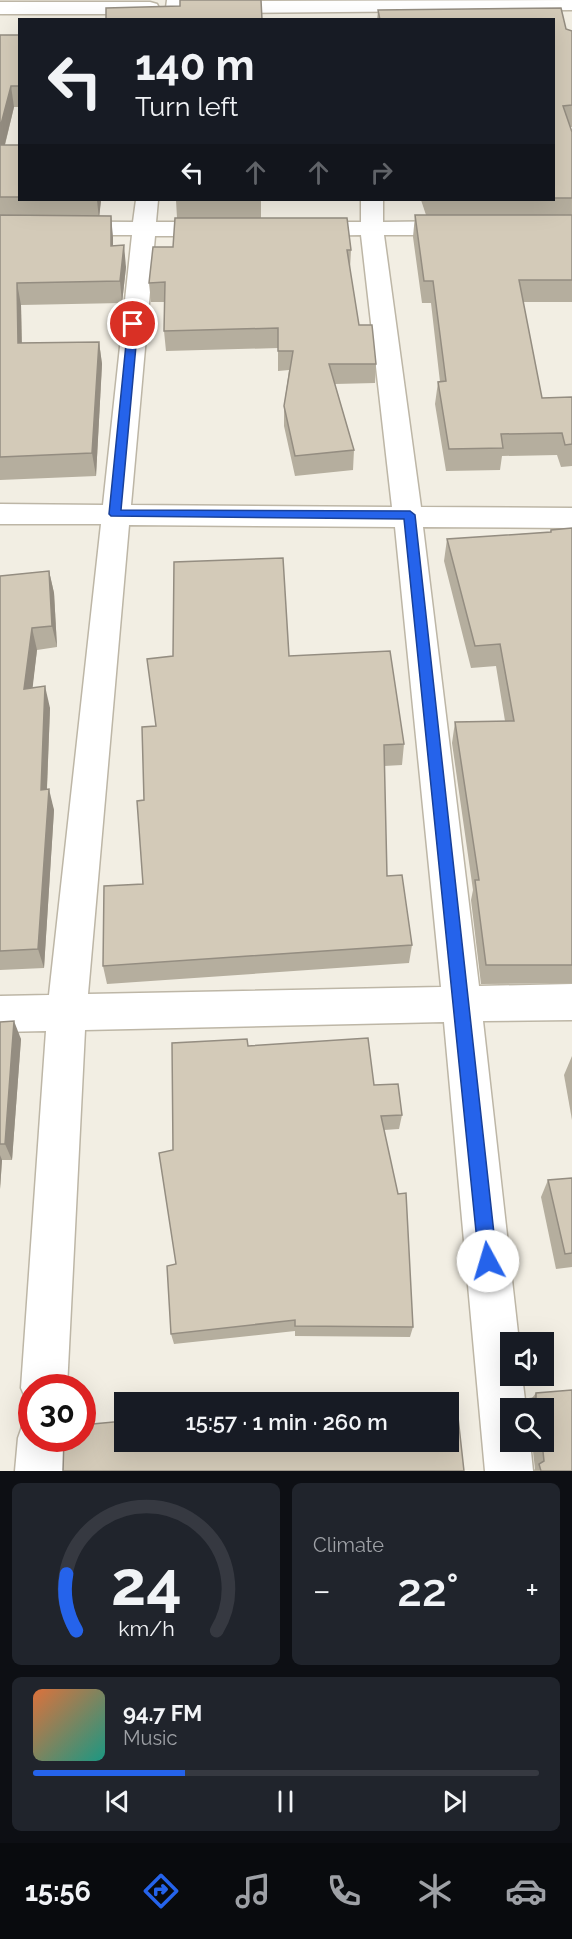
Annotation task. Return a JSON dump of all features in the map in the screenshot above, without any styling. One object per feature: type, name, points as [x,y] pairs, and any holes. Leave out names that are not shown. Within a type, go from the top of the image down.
[{"type":"street","points":[[283,18],[368,11],[561,3]]},
{"type":"street","points":[[0,8],[176,4],[572,18]]},
{"type":"street","points":[[0,21],[18,21]]},
{"type":"street","points":[[372,201],[372,228],[410,515],[463,1004],[509,1471]]},
{"type":"street","points":[[0,228],[145,214],[246,229]]},
{"type":"street","points":[[45,1374],[67,1011],[145,214]]},
{"type":"street","points":[[280,229],[478,228]]},
{"type":"street","points":[[0,514],[410,515],[572,518]]},
{"type":"street","points":[[0,1014],[572,1002]]},
{"type":"street","points":[[39,1471],[40,1452]]},
{"type":"building","points":[[180,0],[261,0],[262,18],[106,18],[106,8],[180,6]]},
{"type":"building","points":[[561,8],[566,29],[572,31],[572,105],[563,106],[572,132],[572,198],[555,198],[555,18],[380,18],[378,10]]},
{"type":"building","points":[[0,35],[18,35],[18,86],[11,86],[0,128]]},
{"type":"building","points":[[0,145],[18,145],[18,197],[0,197]]},
{"type":"building","points":[[0,215],[111,216],[111,246],[124,245],[120,281],[17,283],[18,343],[99,342],[92,453],[0,457]]},
{"type":"building","points":[[415,215],[572,215],[572,280],[519,280],[542,398],[572,397],[572,444],[565,445],[562,433],[501,434],[503,448],[449,449],[438,382],[446,381],[433,281],[424,281]]},
{"type":"building","points":[[175,218],[347,218],[351,250],[347,250],[359,325],[372,325],[376,364],[329,364],[354,450],[295,456],[284,406],[293,351],[278,351],[278,328],[164,331],[165,282],[149,283],[153,247],[173,247]]},
{"type":"building","points":[[572,528],[572,965],[486,965],[475,880],[479,880],[455,722],[514,721],[500,644],[475,646],[447,539],[551,532],[551,530]]},
{"type":"building","points":[[283,558],[289,656],[390,651],[404,744],[384,745],[387,876],[402,875],[412,945],[103,966],[104,886],[143,884],[137,801],[144,800],[142,727],[156,726],[147,659],[173,656],[174,562]]},
{"type":"building","points":[[49,571],[52,626],[32,628],[24,689],[45,686],[41,790],[49,789],[38,949],[0,951],[0,576]]},
{"type":"building","points":[[14,1021],[5,1144],[0,1144],[0,1022]]},
{"type":"building","points":[[368,1038],[374,1085],[398,1084],[402,1115],[381,1116],[398,1194],[406,1193],[413,1327],[295,1326],[295,1320],[171,1334],[167,1266],[176,1264],[159,1153],[173,1150],[172,1043],[247,1039],[248,1046]]},
{"type":"building","points":[[572,1178],[572,1253],[565,1254],[548,1180]]},
{"type":"building","points":[[572,1390],[572,1471],[541,1471],[539,1464],[544,1461],[543,1452],[554,1452],[554,1398],[536,1398],[536,1393]]},
{"type":"building","points":[[114,1422],[114,1452],[459,1452],[459,1426],[464,1471],[63,1471],[64,1452],[96,1452],[96,1424]]},
{"type":"route","points":[[133,324],[115,514],[410,515],[463,1004],[488,1261]]}]
